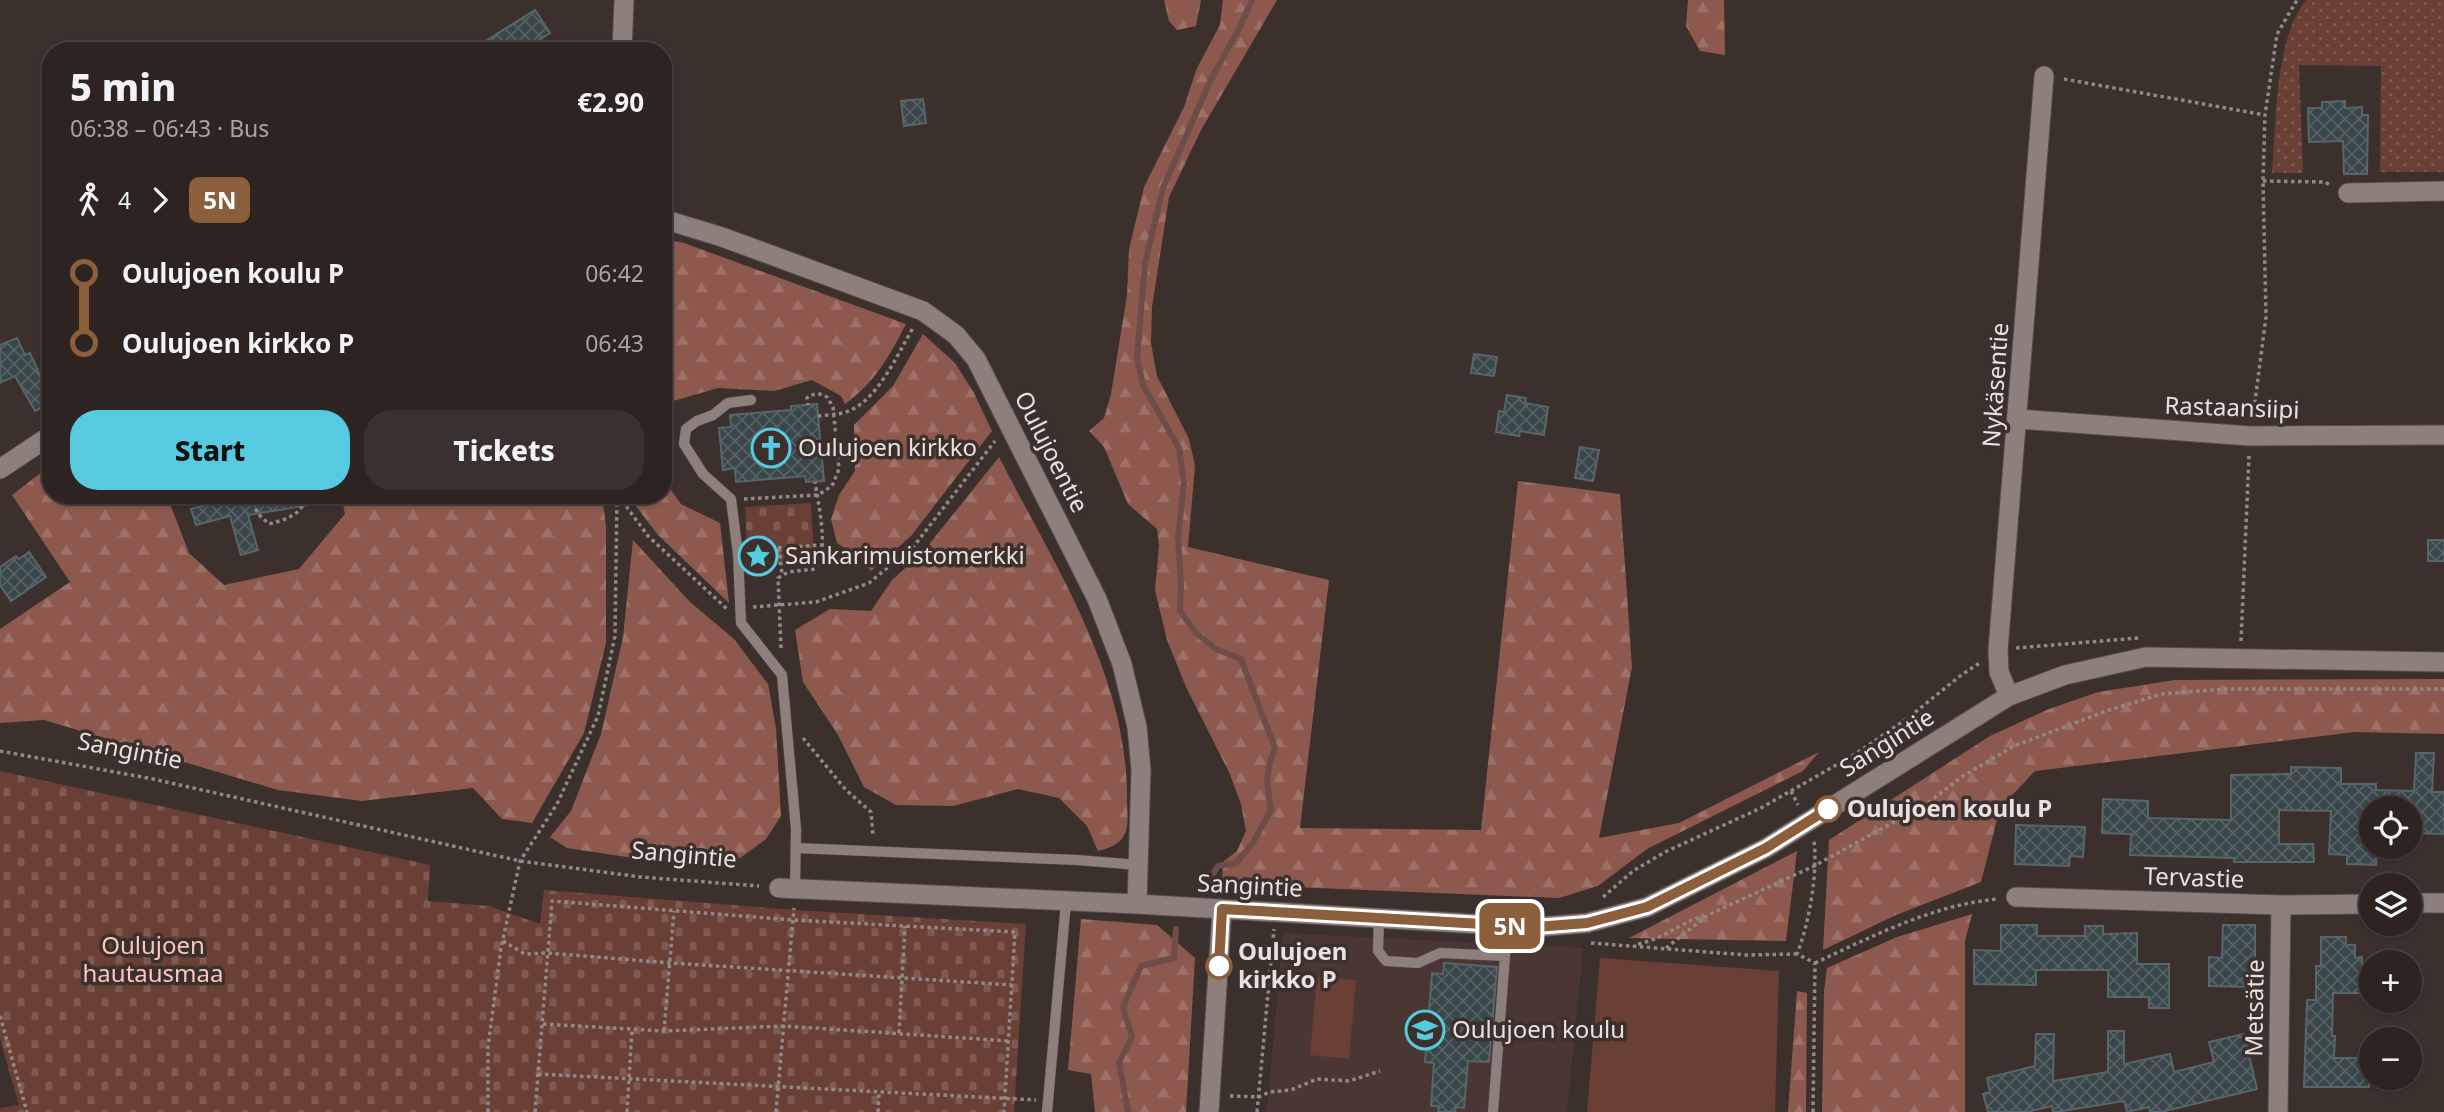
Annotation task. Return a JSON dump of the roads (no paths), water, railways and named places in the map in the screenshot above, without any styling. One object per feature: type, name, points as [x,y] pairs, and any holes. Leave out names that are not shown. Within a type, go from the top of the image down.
[{"type":"street","points":[[622,42],[624,0]]},
{"type":"street","name":"Nykäsentie","points":[[2009,696],[1999,672],[1998,650],[2044,76]]},
{"type":"street","points":[[2348,193],[2444,191]]},
{"type":"street","name":"Oulujoentie","points":[[672,222],[722,237],[923,311],[956,335],[976,359],[1097,599],[1122,664],[1138,727],[1142,770],[1137,904]]},
{"type":"street","name":"Rastaansiipi","points":[[2018,419],[2250,436],[2444,435]]},
{"type":"street","points":[[0,469],[42,441]]},
{"type":"street","name":"Sangintie","points":[[787,888],[1137,904],[1510,926],[1587,923],[1647,907],[1766,848],[2009,696],[2065,675],[2146,657],[2444,662]]},
{"type":"street","name":"Tervastie","points":[[2016,897],[2281,905],[2359,904]]},
{"type":"street","points":[[2422,903],[2444,903]]},
{"type":"street","name":"Metsätie","points":[[2278,1112],[2281,905]]},
{"type":"street","points":[[1209,1103],[1222,909]]},
{"type":"lane","points":[[751,400],[728,403],[713,415],[697,421],[686,429],[684,444],[703,474],[731,499],[738,554],[741,622],[782,675],[796,848],[787,888]]},
{"type":"lane","points":[[796,848],[1139,865]]},
{"type":"lane","points":[[1048,1107],[1066,902]]},
{"type":"lane","points":[[1379,918],[1378,951],[1386,961],[1418,963],[1440,953],[1505,956]]},
{"type":"lane","points":[[1493,1112],[1505,956],[1510,926]]},
{"type":"waterway","points":[[1213,874],[1218,866],[1236,863],[1252,844],[1271,810],[1267,781],[1275,748],[1241,659],[1216,649],[1196,633],[1180,611],[1178,538],[1184,483],[1179,448],[1143,385],[1137,358],[1145,263],[1163,188],[1212,77],[1252,0]]},
{"type":"waterway","points":[[1128,1112],[1119,1062],[1132,1037],[1123,1007],[1141,966],[1174,958],[1176,929]]},
{"type":"place","name":"Oulujoen kirkko","points":[[771,448]]},
{"type":"place","name":"Sankarimuistomerkki","points":[[758,556]]},
{"type":"place","name":"Oulujoen koulu P","points":[[1828,809]]},
{"type":"place","name":"Oulujoen kirkko P","points":[[1219,966]]},
{"type":"place","name":"Oulujoen koulu","points":[[1425,1030]]},
{"type":"park label","name":"Oulujoen hautausmaa","points":[[153,960]]}]
